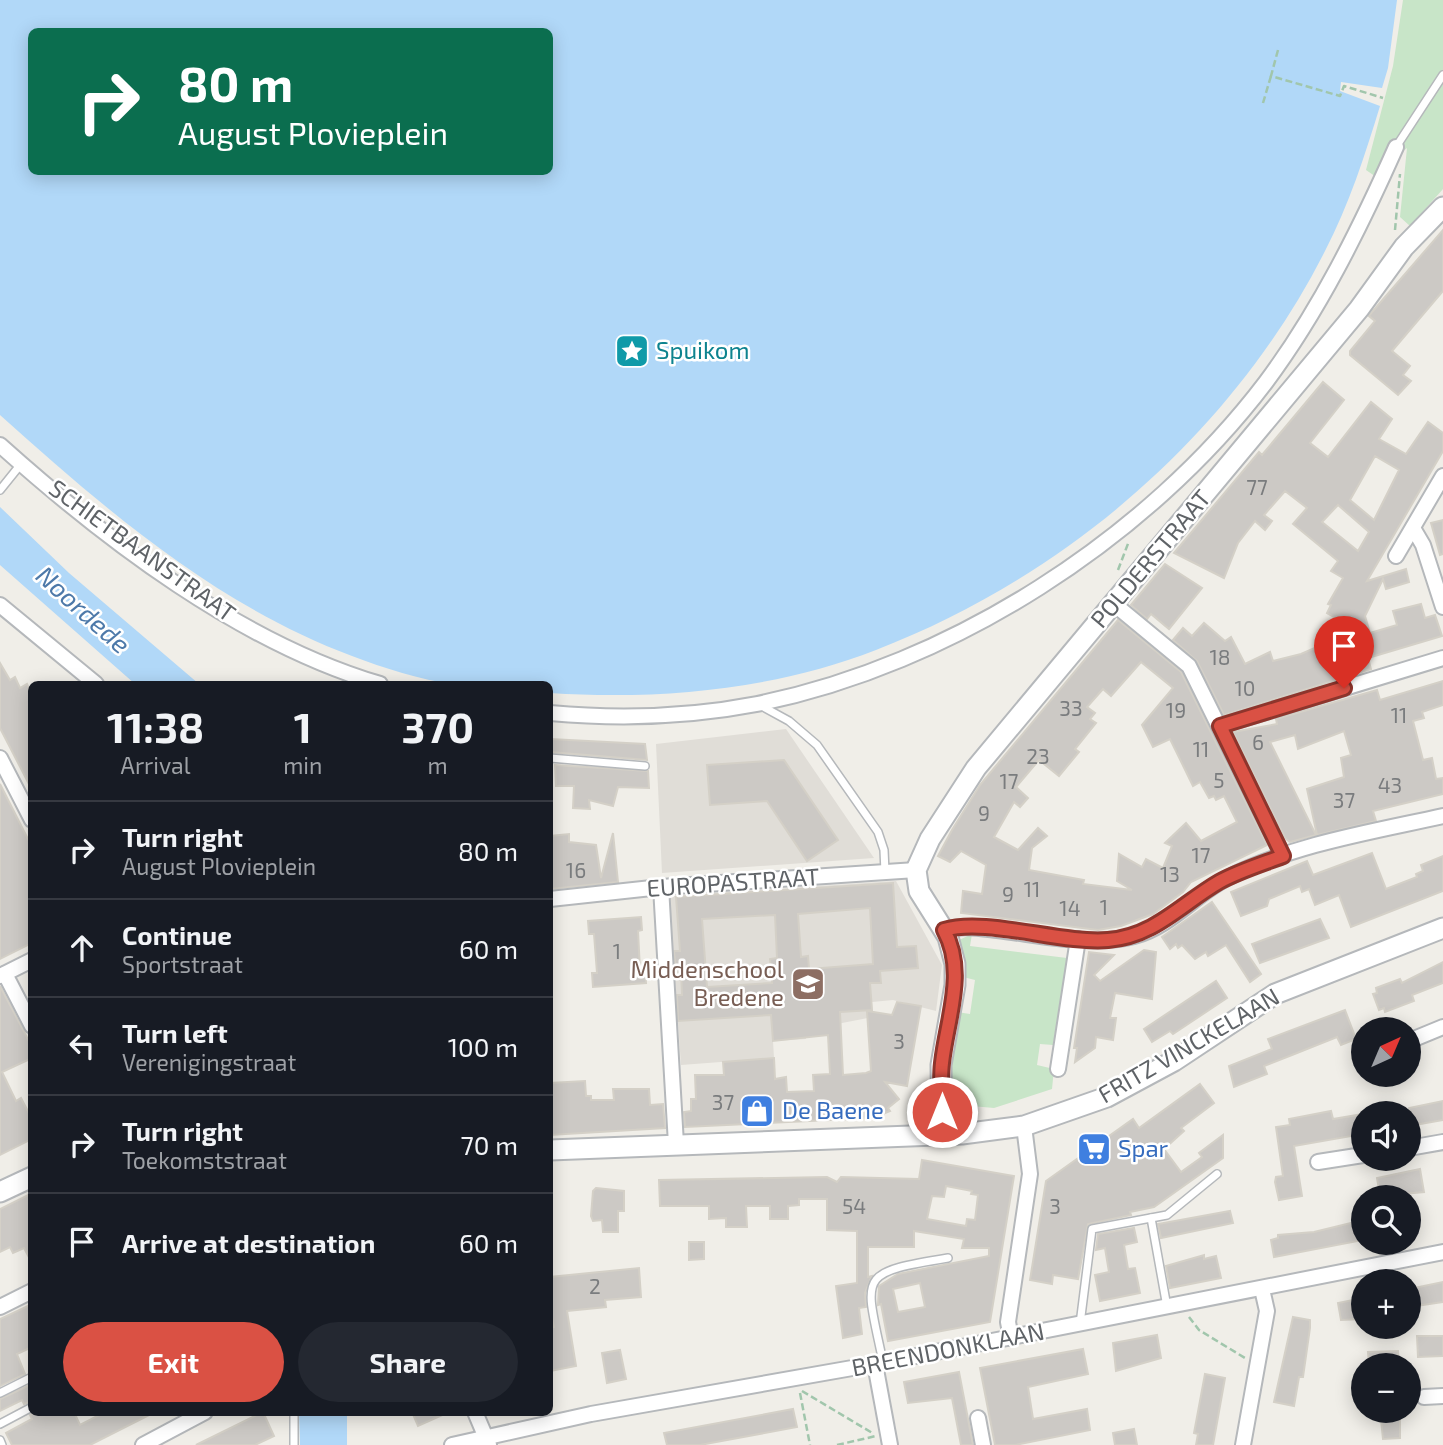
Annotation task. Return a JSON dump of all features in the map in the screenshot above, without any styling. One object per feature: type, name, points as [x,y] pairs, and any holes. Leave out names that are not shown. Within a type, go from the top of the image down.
[{"type":"street","points":[[553,713],[667,715],[757,704],[859,674],[966,629],[1056,576],[1168,490],[1265,383],[1301,331],[1332,276],[1397,145]]},
{"type":"street","name":"POLDERSTRAAT","points":[[916,870],[930,839],[958,792],[1359,309],[1404,247],[1443,207]]},
{"type":"street","name":"SCHIETBAANSTRAAT","points":[[0,445],[21,464],[180,585],[264,637],[311,660],[371,681]]},
{"type":"street","points":[[1396,556],[1442,479]]},
{"type":"street","points":[[1413,528],[1439,578],[1443,607]]},
{"type":"street","points":[[1114,604],[1189,666],[1283,856]]},
{"type":"street","points":[[0,605],[92,681]]},
{"type":"street","points":[[1220,726],[1443,658]]},
{"type":"street","points":[[0,758],[28,812]]},
{"type":"street","points":[[944,930],[969,927],[1107,940],[1135,936],[1165,920],[1228,877],[1283,856],[1443,816]]},
{"type":"street","points":[[916,870],[923,900],[944,930],[951,946],[955,975],[942,1065],[942,1135]]},
{"type":"street","name":"EUROPASTRAAT","points":[[553,899],[661,887],[916,870]]},
{"type":"street","points":[[661,887],[676,1144]]},
{"type":"street","name":"FRITZ VINCKELAAN","points":[[553,1150],[942,1135],[1024,1126],[1107,1097],[1138,1081],[1275,994],[1443,928]]},
{"type":"street","points":[[1058,1069],[1078,939]]},
{"type":"street","points":[[28,962],[3,975],[28,1019]]},
{"type":"street","points":[[1421,1036],[1443,1027]]},
{"type":"street","points":[[1011,1338],[1008,1322],[1030,1174],[1024,1126]]},
{"type":"street","points":[[1421,1146],[1443,1142]]},
{"type":"street","points":[[1318,1162],[1351,1157]]},
{"type":"street","points":[[0,1192],[28,1179]]},
{"type":"street","name":"BREENDONKLAAN","points":[[452,1445],[1184,1305],[1443,1252]]},
{"type":"street","points":[[1243,1445],[1267,1307],[1262,1289]]},
{"type":"street","points":[[0,1307],[28,1293]]},
{"type":"street","points":[[879,1363],[885,1441]]},
{"type":"street","points":[[1424,1397],[1443,1396]]},
{"type":"street","points":[[143,1445],[187,1416]]},
{"type":"street","points":[[477,1416],[487,1440]]},
{"type":"street","points":[[978,1419],[982,1445]]},
{"type":"lane","points":[[1397,145],[1443,75]]},
{"type":"lane","points":[[1,488],[21,464]]},
{"type":"lane","points":[[757,704],[789,721],[817,745],[878,832],[884,850],[885,872]]},
{"type":"lane","points":[[553,758],[645,766]]},
{"type":"lane","points":[[1080,1325],[1091,1229],[1167,1215],[1217,1174]]},
{"type":"lane","points":[[1152,1218],[1167,1308]]},
{"type":"lane","points":[[879,1363],[869,1295],[874,1280],[894,1267],[948,1258]]},
{"type":"lane","points":[[0,1393],[28,1379]]},
{"type":"lane","points":[[0,1424],[28,1410]]},
{"type":"lane","points":[[294,1416],[294,1445]]},
{"type":"lane","points":[[0,1440],[2,1445]]},
{"type":"path","points":[[1263,103],[1278,50]]},
{"type":"path","points":[[1271,76],[1340,96],[1344,86],[1383,97]]},
{"type":"path","points":[[1395,233],[1402,157],[1397,145]]},
{"type":"path","points":[[1117,573],[1139,514]]},
{"type":"path","points":[[1184,1305],[1199,1330],[1257,1366]]},
{"type":"path","points":[[810,1445],[799,1390],[885,1441]]},
{"type":"path","points":[[837,1445],[885,1441]]},
{"type":"shaded area","points":[[786,729],[874,858],[662,873],[656,744]]},
{"type":"shaded area","name":"Middenschool Bredene","points":[[896,881],[942,965],[936,1011],[893,1000],[872,1002],[873,1017],[806,1030],[806,1039],[773,1041],[774,1058],[681,1065],[669,896]]},
{"type":"green space","points":[[1403,0],[1443,0],[1443,189],[1410,226],[1400,217],[1407,148],[1397,156],[1385,183],[1366,170],[1393,66]]},
{"type":"green space","points":[[972,934],[970,946],[1067,958],[1053,1045],[1040,1044],[1037,1065],[1054,1069],[1052,1089],[994,1108],[949,1104],[949,1064],[957,1012],[970,1014],[975,980],[963,977],[959,940]]},
{"type":"water","name":"Spuikom","points":[[0,0],[1397,0],[1388,68],[1382,88],[1341,82],[1340,91],[1380,106],[1349,198],[1334,234],[1287,317],[1243,380],[1193,438],[1137,491],[1077,540],[1013,582],[946,619],[876,650],[797,675],[674,693],[553,693],[553,681],[437,681],[402,673],[352,656],[302,635],[255,610],[209,583],[165,552],[81,486],[0,415]]},
{"type":"water","name":"Noordede","points":[[0,507],[69,573],[195,681],[132,681],[0,565]]},
{"type":"water","points":[[299,1416],[347,1416],[347,1445],[300,1445]]},
{"type":"building","points":[[1443,230],[1443,291],[1392,351],[1410,366],[1403,375],[1411,381],[1398,395],[1350,355],[1350,351],[1375,321],[1369,316]]},
{"type":"building","points":[[1323,382],[1344,400],[1310,443],[1328,457],[1371,402],[1392,419],[1379,439],[1406,454],[1428,422],[1443,433],[1443,451],[1367,581],[1406,569],[1409,582],[1386,589],[1383,579],[1365,616],[1370,633],[1397,625],[1393,611],[1421,604],[1425,618],[1435,615],[1442,636],[1368,658],[1371,669],[1224,715],[1197,661],[1173,640],[1183,628],[1192,636],[1204,623],[1225,641],[1231,637],[1245,664],[1270,652],[1273,661],[1301,654],[1324,644],[1321,636],[1348,625],[1327,613],[1331,605],[1328,604],[1343,578],[1331,571],[1338,561],[1293,524],[1307,508],[1285,491],[1264,515],[1272,521],[1265,530],[1255,521],[1238,543],[1224,578],[1174,553],[1259,452],[1262,455]],"holes":[[[1375,456],[1399,470],[1374,520],[1350,500]],[[1338,505],[1369,532],[1358,551],[1322,522]]]},
{"type":"building","points":[[1443,520],[1443,554],[1440,555],[1431,523]]},
{"type":"building","points":[[1165,564],[1202,588],[1169,629],[1151,614],[1147,619],[1131,605]]},
{"type":"building","points":[[1118,620],[1181,672],[1267,845],[1191,882],[1183,892],[1153,914],[1121,926],[1098,930],[961,913],[963,891],[982,894],[986,865],[961,851],[950,862],[938,856],[980,785]],"holes":[[[1141,662],[1173,688],[1142,725],[1153,747],[1170,739],[1193,786],[1200,782],[1209,798],[1214,796],[1216,800],[1224,796],[1237,822],[1201,841],[1186,823],[1165,843],[1172,846],[1163,868],[1146,859],[1142,867],[1119,854],[1117,881],[1132,890],[1083,884],[1084,880],[1029,870],[1032,848],[1047,836],[1038,828],[1018,850],[994,837],[1014,802],[1020,807],[1028,798],[1016,787],[1039,760],[1059,776],[1079,752],[1075,749],[1096,723],[1090,719],[1095,713],[1087,707],[1103,689],[1111,696]]]},
{"type":"building","points":[[0,663],[10,680],[15,677],[20,688],[27,684],[28,686],[28,782],[0,728]]},
{"type":"building","points":[[1443,681],[1443,705],[1422,712],[1424,718],[1413,721],[1423,760],[1432,758],[1436,779],[1443,778],[1443,794],[1373,811],[1376,821],[1317,835],[1307,789],[1344,777],[1341,758],[1351,755],[1344,731],[1298,749],[1295,735],[1270,742],[1316,835],[1290,842],[1285,838],[1233,732],[1277,724],[1276,719],[1377,690],[1380,700]]},
{"type":"building","points":[[553,739],[645,744],[647,760],[553,752]]},
{"type":"building","points":[[784,760],[838,840],[807,861],[767,801],[710,805],[707,765]]},
{"type":"building","points":[[555,765],[648,771],[649,788],[618,787],[613,806],[589,800],[590,809],[573,808],[574,786],[556,786]]},
{"type":"building","points":[[0,784],[28,839],[28,945],[0,959]]},
{"type":"building","points":[[613,833],[618,882],[553,889],[553,836],[569,834],[569,842],[596,845],[601,878]]},
{"type":"building","points":[[1372,853],[1386,889],[1417,877],[1416,874],[1423,871],[1421,865],[1443,856],[1443,891],[1351,927],[1339,895],[1315,905],[1309,889],[1302,892],[1300,886],[1269,899],[1267,906],[1241,916],[1231,892],[1307,861],[1313,875]]},
{"type":"building","points":[[893,883],[897,947],[916,946],[918,968],[880,971],[881,983],[870,983],[872,1010],[840,1012],[843,1075],[871,1071],[867,1011],[892,1015],[897,1002],[921,1006],[907,1086],[885,1082],[899,1099],[888,1108],[890,1111],[873,1118],[685,1127],[684,1112],[691,1111],[691,1099],[696,1099],[695,1075],[724,1075],[723,1062],[774,1058],[775,1079],[786,1077],[787,1092],[814,1091],[813,1075],[830,1074],[828,1035],[773,1041],[771,1015],[678,1021],[677,995],[682,995],[681,972],[676,972],[674,951],[680,951],[676,897]],"holes":[[[870,908],[873,964],[809,969],[808,956],[801,957],[798,914]],[[775,915],[777,958],[770,959],[772,983],[707,987],[702,919]]]},
{"type":"building","points":[[1212,902],[1261,974],[1250,982],[1226,945],[1208,956],[1206,952],[1195,959],[1182,945],[1178,948],[1176,944],[1170,949],[1162,937]]},
{"type":"building","points":[[641,917],[642,930],[638,931],[640,970],[645,970],[646,983],[593,987],[592,973],[597,973],[594,934],[589,934],[588,921]]},
{"type":"building","points":[[1320,919],[1329,938],[1260,963],[1252,944]]},
{"type":"building","points":[[1144,950],[1156,952],[1152,999],[1115,993],[1110,1018],[1116,1018],[1113,1040],[1096,1037],[1095,1048],[1075,1062],[1077,1048],[1074,1048],[1089,952],[1114,955],[1094,975],[1100,981]]},
{"type":"building","points":[[1443,962],[1443,983],[1412,995],[1414,1001],[1385,1012],[1384,1008],[1379,1010],[1373,994],[1377,993],[1376,988],[1400,979],[1402,983]]},
{"type":"building","points":[[1216,981],[1227,998],[1173,1034],[1170,1031],[1152,1042],[1144,1029]]},
{"type":"building","points":[[0,986],[28,1039],[28,1060],[2,1072],[16,1101],[21,1098],[28,1111],[28,1141],[0,1155]]},
{"type":"building","points":[[1345,1010],[1351,1026],[1351,1041],[1341,1045],[1337,1037],[1264,1066],[1267,1074],[1234,1087],[1229,1066],[1272,1049],[1268,1039]]},
{"type":"building","points":[[585,1081],[586,1096],[591,1096],[591,1100],[614,1100],[613,1089],[649,1089],[650,1105],[663,1104],[665,1128],[553,1135],[553,1083]]},
{"type":"building","points":[[1200,1084],[1214,1103],[1181,1128],[1184,1131],[1164,1149],[1181,1172],[1202,1157],[1199,1153],[1223,1135],[1223,1158],[1154,1207],[1088,1224],[1078,1279],[1053,1275],[1052,1284],[1030,1280],[1046,1181],[1133,1119],[1139,1128]]},
{"type":"building","points":[[1443,1101],[1443,1120],[1421,1124],[1421,1106]]},
{"type":"building","points":[[1331,1111],[1333,1119],[1351,1116],[1351,1136],[1294,1146],[1302,1196],[1279,1200],[1275,1182],[1276,1177],[1283,1176],[1276,1127],[1290,1125],[1289,1119]]},
{"type":"building","points":[[922,1160],[1014,1176],[990,1322],[888,1341],[881,1304],[878,1305],[879,1286],[898,1274],[989,1256],[989,1248],[962,1248],[964,1239],[914,1231],[914,1247],[868,1247],[868,1277],[872,1276],[865,1293],[866,1307],[859,1308],[862,1334],[843,1338],[836,1286],[857,1283],[857,1231],[827,1230],[827,1199],[799,1199],[799,1205],[788,1206],[788,1219],[770,1219],[770,1206],[746,1206],[747,1227],[726,1227],[726,1218],[709,1219],[709,1206],[660,1206],[659,1180],[827,1177],[837,1182],[841,1177],[919,1179]],"holes":[[[946,1186],[972,1191],[971,1194],[978,1195],[975,1220],[967,1219],[966,1226],[927,1219],[932,1196],[944,1197]],[[920,1283],[925,1307],[898,1312],[893,1289]]]},
{"type":"building","points":[[1420,1171],[1424,1192],[1421,1192],[1421,1185],[1378,1185],[1377,1178]]},
{"type":"building","points":[[596,1188],[624,1191],[624,1211],[618,1211],[618,1232],[603,1232],[602,1220],[593,1221],[593,1191]]},
{"type":"building","points":[[28,1195],[28,1256],[24,1248],[13,1253],[10,1247],[0,1252],[0,1209]]},
{"type":"building","points":[[1230,1211],[1233,1223],[1161,1238],[1158,1224]]},
{"type":"building","points":[[1351,1223],[1351,1242],[1274,1257],[1271,1240],[1278,1238],[1278,1235],[1314,1232]]},
{"type":"building","points":[[1134,1228],[1137,1242],[1124,1245],[1128,1269],[1135,1268],[1140,1293],[1100,1301],[1095,1275],[1109,1272],[1105,1248],[1096,1250],[1098,1234]]},
{"type":"building","points":[[689,1242],[704,1242],[704,1259],[689,1260]]},
{"type":"building","points":[[1204,1255],[1204,1259],[1216,1256],[1221,1278],[1170,1288],[1166,1266]]},
{"type":"building","points":[[639,1268],[641,1297],[605,1300],[606,1307],[567,1311],[576,1366],[553,1370],[554,1327],[553,1277]]},
{"type":"building","points":[[1443,1282],[1443,1302],[1421,1305],[1421,1287]]},
{"type":"building","points":[[1351,1300],[1351,1320],[1341,1320],[1338,1303]]},
{"type":"building","points":[[28,1306],[28,1349],[17,1354],[25,1374],[0,1386],[0,1319]]},
{"type":"building","points":[[1293,1317],[1310,1320],[1303,1377],[1299,1377],[1294,1406],[1274,1402]]},
{"type":"building","points":[[1157,1335],[1161,1358],[1116,1371],[1113,1343]]},
{"type":"building","points":[[1421,1336],[1443,1336],[1443,1356],[1421,1357],[1421,1353],[1418,1353],[1417,1339],[1421,1339]]},
{"type":"building","points":[[1083,1349],[1088,1374],[1028,1387],[1033,1419],[1087,1409],[1090,1430],[1015,1445],[995,1445],[980,1368]]},
{"type":"building","points":[[620,1350],[626,1379],[607,1383],[602,1353]]},
{"type":"building","points":[[1398,1351],[1398,1353],[1368,1353]]},
{"type":"building","points":[[959,1372],[973,1445],[961,1445],[952,1398],[908,1403],[904,1382]]},
{"type":"building","points":[[1205,1374],[1225,1378],[1213,1445],[1196,1445],[1198,1434],[1194,1433]]},
{"type":"building","points":[[28,1386],[28,1402],[24,1404],[22,1400],[0,1411],[0,1399]]},
{"type":"building","points":[[793,1409],[797,1427],[700,1445],[667,1445],[664,1433]]},
{"type":"building","points":[[30,1416],[76,1416],[80,1425],[97,1416],[147,1416],[90,1445],[12,1445],[6,1433],[32,1419]]},
{"type":"building","points":[[255,1416],[265,1416],[274,1436],[255,1445],[196,1445]]},
{"type":"building","points":[[414,1416],[440,1416],[418,1426]]},
{"type":"building","points":[[1381,1423],[1400,1423],[1400,1438],[1383,1439]]},
{"type":"building","points":[[1134,1429],[1137,1445],[1115,1445],[1113,1433]]},
{"type":"place","name":"Spuikom","points":[[632,351]]},
{"type":"place","name":"Middenschool Bredene","points":[[808,984]]},
{"type":"place","name":"De Baene","points":[[757,1111]]},
{"type":"place","name":"Spar","points":[[1094,1149]]},
{"type":"route","points":[[942,1112],[942,1065],[955,985],[954,955],[944,930],[969,927],[1107,940],[1135,936],[1153,928],[1228,877],[1283,856],[1220,726],[1344,688]]}]
